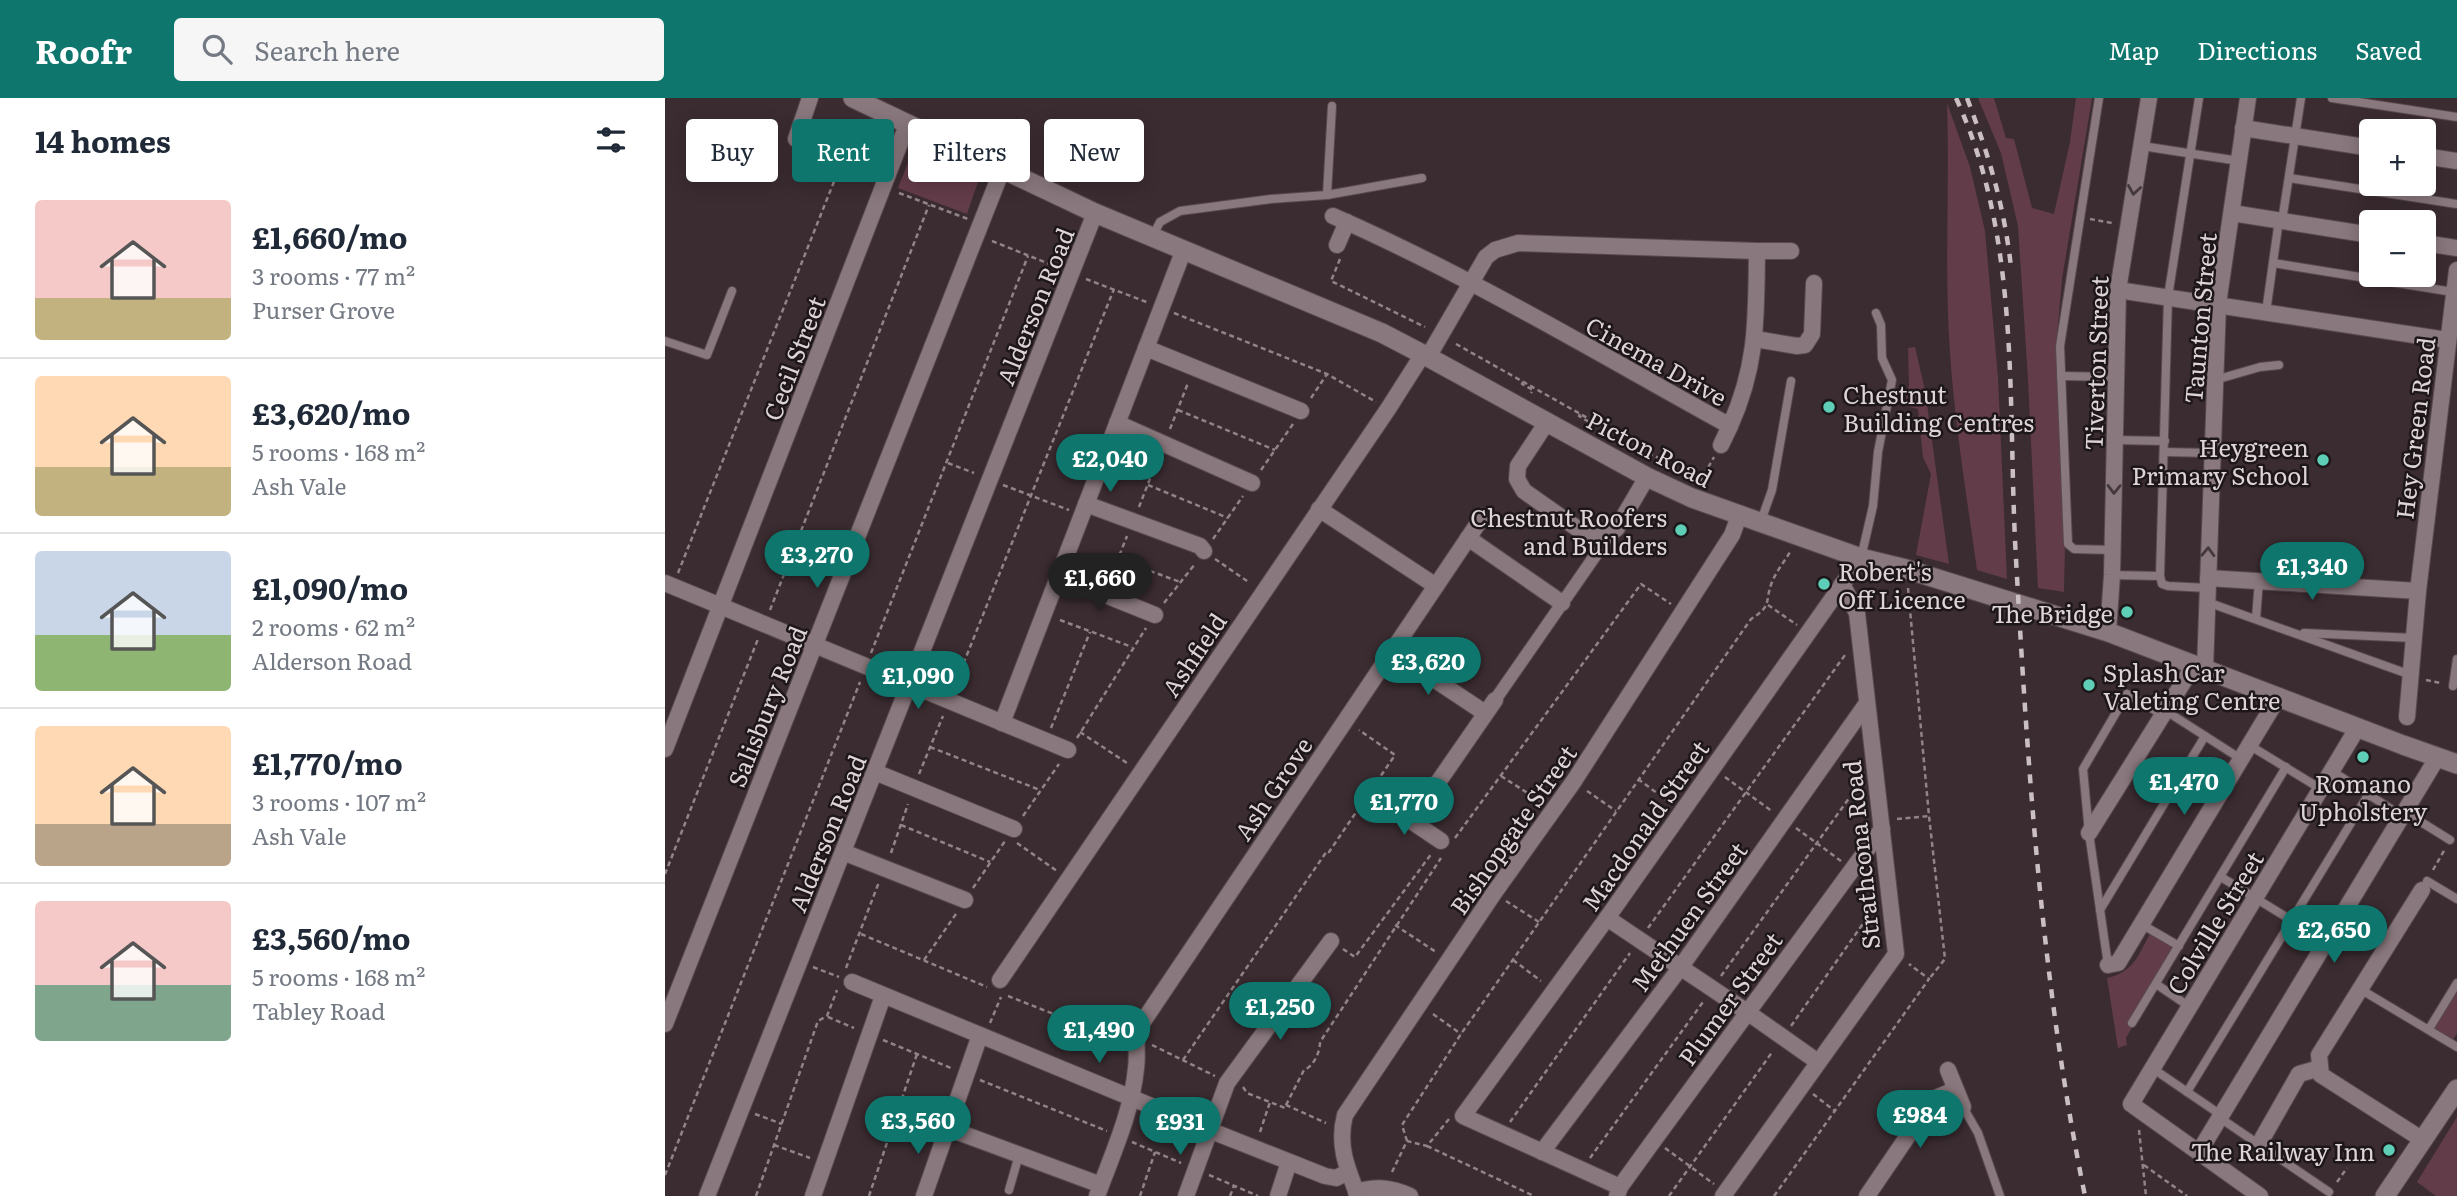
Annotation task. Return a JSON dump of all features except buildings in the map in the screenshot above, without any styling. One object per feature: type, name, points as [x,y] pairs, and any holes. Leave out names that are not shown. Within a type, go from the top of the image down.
[{"type":"main road","name":"Picton Road","points":[[856,99],[907,125]]},
{"type":"main road","name":"Picton Road","points":[[1028,182],[1184,252],[1382,334],[1647,477],[1692,498],[1861,558],[1906,569],[2108,632],[2457,764]]},
{"type":"main road","points":[[2385,1196],[2457,1089]]},
{"type":"street","points":[[803,119],[810,98]]},
{"type":"street","name":"Tiverton Street","points":[[2108,632],[2112,575],[2118,290],[2149,98]]},
{"type":"street","name":"Taunton Street","points":[[2200,667],[2208,589],[2218,304],[2248,98]]},
{"type":"street","name":"Cecil Street","points":[[665,749],[907,125]]},
{"type":"street","points":[[2243,128],[2359,146]]},
{"type":"street","points":[[2436,158],[2457,161]]},
{"type":"street","name":"Salisbury Road","points":[[665,1024],[997,182]]},
{"type":"street","points":[[2232,212],[2359,233]]},
{"type":"street","name":"Alderson Road","points":[[707,1196],[1095,213]]},
{"type":"street","name":"Cinema Drive","points":[[1337,245],[1340,219],[1403,247],[1470,282],[1730,426],[1750,369],[1755,339],[1757,251]]},
{"type":"street","points":[[1426,356],[1486,257],[1495,250],[1518,243],[1791,251]]},
{"type":"street","points":[[2436,245],[2457,248]]},
{"type":"street","points":[[1002,723],[1184,252]]},
{"type":"street","name":"Hey Green Road","points":[[2407,717],[2418,591],[2457,270]]},
{"type":"street","points":[[1755,339],[1805,345],[1812,334],[1814,283]]},
{"type":"street","points":[[2118,290],[2447,340]]},
{"type":"street","points":[[1146,348],[1301,411]]},
{"type":"street","name":"Ashfield","points":[[997,985],[1319,509],[1426,356]]},
{"type":"street","points":[[1547,422],[1518,466],[1517,479],[1524,491],[1588,536],[1605,537],[1617,528],[1647,477]]},
{"type":"street","points":[[1117,423],[1252,483]]},
{"type":"street","points":[[1721,445],[1730,426]]},
{"type":"street","points":[[1084,509],[1133,521],[1201,546],[1204,551]]},
{"type":"street","points":[[1319,509],[1436,586]]},
{"type":"street","name":"Ash Grove","points":[[1099,1190],[1130,1097],[1137,1067],[1137,1029],[1483,516]]},
{"type":"street","name":"Bishopgate Street","points":[[1357,1194],[1343,1156],[1342,1130],[1345,1115],[1448,960],[1574,781],[1732,535],[1739,516]]},
{"type":"street","points":[[1468,538],[1562,603]]},
{"type":"street","points":[[1412,820],[1598,553]]},
{"type":"street","name":"Macdonald Street","points":[[1463,1116],[1607,918],[1861,558]]},
{"type":"street","points":[[1058,576],[1155,615]]},
{"type":"street","points":[[2208,589],[2259,580],[2418,591]]},
{"type":"street","name":"Strathcona Road","points":[[1724,1194],[1896,954],[1859,636],[1854,605],[1842,584]]},
{"type":"street","points":[[669,585],[1068,750]]},
{"type":"street","points":[[1392,651],[1485,713]]},
{"type":"street","points":[[2089,833],[2165,713],[2200,667]]},
{"type":"street","points":[[2108,965],[2118,963],[2279,696]]},
{"type":"street","name":"Methuen Street","points":[[1542,1152],[1680,968],[1867,704]]},
{"type":"street","name":"Colville Street","points":[[2134,1105],[2152,1069],[2358,727]]},
{"type":"street","points":[[2199,1152],[2437,758]]},
{"type":"street","points":[[875,772],[1014,829]]},
{"type":"street","points":[[1386,804],[1446,845]]},
{"type":"street","name":"Plumer Street","points":[[1618,1191],[1881,825]]},
{"type":"street","points":[[843,852],[965,900]]},
{"type":"street","points":[[2423,1140],[2321,1075],[2319,1055],[2424,885]]},
{"type":"street","points":[[1607,918],[1818,1062]]},
{"type":"street","points":[[1187,1196],[1209,1130],[1230,1079],[1331,942]]},
{"type":"street","points":[[852,982],[1289,1162],[1336,1178],[1348,1172]]},
{"type":"street","points":[[813,1196],[883,996]]},
{"type":"street","points":[[923,1196],[965,1074],[982,1036]]},
{"type":"street","points":[[2261,1141],[2299,1074],[2321,1068]]},
{"type":"street","points":[[1948,1070],[1963,1107]]},
{"type":"street","points":[[1867,1196],[1933,1099],[1955,1090]]},
{"type":"street","points":[[2134,1105],[2260,1196]]},
{"type":"street","points":[[1463,1116],[1581,1170],[1618,1191]]},
{"type":"street","points":[[947,1128],[1019,1155],[1099,1190]]},
{"type":"street","points":[[1278,1196],[1289,1162]]},
{"type":"street","points":[[1357,1194],[1371,1188],[1385,1188],[1410,1196]]},
{"type":"lane","points":[[2099,98],[2060,346],[2068,544],[2074,550],[2112,550]]},
{"type":"lane","points":[[2199,98],[2168,297],[2162,584],[2208,589],[2256,619],[2411,676]]},
{"type":"lane","points":[[2266,312],[2301,98]]},
{"type":"lane","points":[[2332,98],[2457,117]]},
{"type":"lane","points":[[1327,195],[1332,106]]},
{"type":"lane","points":[[2141,146],[2239,161]]},
{"type":"lane","points":[[1152,237],[1160,222],[1180,211],[1327,195],[1422,178]]},
{"type":"lane","points":[[2289,178],[2457,204]]},
{"type":"lane","points":[[2273,263],[2453,292]]},
{"type":"lane","points":[[665,341],[707,355],[732,291]]},
{"type":"lane","points":[[1861,558],[1873,506],[1878,452],[1892,380],[1882,358],[1881,325],[1876,313]]},
{"type":"lane","points":[[2215,380],[2260,367],[2279,365]]},
{"type":"lane","points":[[2061,376],[2116,377]]},
{"type":"lane","points":[[1760,523],[1772,490],[1791,381]]},
{"type":"lane","points":[[2115,440],[2165,441]]},
{"type":"lane","points":[[2164,452],[2212,453]]},
{"type":"lane","points":[[2112,575],[2161,576]]},
{"type":"lane","points":[[2256,619],[2259,580]]},
{"type":"lane","points":[[2294,633],[2414,638]]},
{"type":"lane","points":[[2453,686],[2457,659]]},
{"type":"lane","points":[[2108,965],[2089,833],[2083,769],[2127,694],[2205,736],[2286,768],[2321,789]]},
{"type":"lane","points":[[2100,911],[2205,736]]},
{"type":"lane","points":[[2132,1023],[2286,768]]},
{"type":"lane","points":[[2332,771],[2368,795],[2450,841]]},
{"type":"lane","points":[[2187,1092],[2368,795]]},
{"type":"lane","points":[[2221,877],[2291,920]]},
{"type":"lane","points":[[2424,885],[2457,899]]},
{"type":"lane","points":[[2141,924],[2179,946]]},
{"type":"lane","points":[[2429,1029],[2457,983]]},
{"type":"lane","points":[[2156,984],[2190,1007]]},
{"type":"lane","points":[[2360,989],[2457,1047]]},
{"type":"lane","points":[[2152,1069],[2261,1141],[2329,1192]]},
{"type":"lane","points":[[1963,1107],[1978,1133],[2000,1196]]},
{"type":"lane","points":[[1009,1190],[1019,1155]]},
{"type":"path","points":[[669,585],[833,182]]},
{"type":"path","points":[[885,183],[1028,256],[1327,374],[1388,409]]},
{"type":"path","points":[[665,874],[929,205]]},
{"type":"path","points":[[2080,218],[2129,225]]},
{"type":"path","points":[[1337,245],[1345,248],[1331,281],[1425,327]]},
{"type":"path","points":[[665,1175],[1028,256]]},
{"type":"path","points":[[800,962],[842,978],[930,747],[1114,289]]},
{"type":"path","points":[[1456,344],[1687,474]]},
{"type":"path","points":[[1104,595],[1195,368]]},
{"type":"path","points":[[1014,829],[1080,732],[1132,647],[1228,518],[1327,374]]},
{"type":"path","points":[[1178,410],[1275,450]]},
{"type":"path","points":[[1692,498],[1721,445]]},
{"type":"path","points":[[947,463],[1031,495],[1084,509]]},
{"type":"path","points":[[1148,485],[1228,518]]},
{"type":"path","points":[[1385,1188],[1407,1141],[1402,1125],[1461,1034],[1638,779],[1751,619],[1768,605],[1772,583],[1798,537]]},
{"type":"path","points":[[1204,551],[1263,592]]},
{"type":"path","points":[[1118,559],[1181,582]]},
{"type":"path","points":[[1774,1196],[1945,959],[1906,569]]},
{"type":"path","points":[[1331,942],[1355,957],[1446,845],[1462,832],[1641,584],[1682,611]]},
{"type":"path","points":[[1768,605],[1808,633]]},
{"type":"path","points":[[1043,614],[1132,647]]},
{"type":"path","points":[[1046,741],[1090,632]]},
{"type":"path","points":[[1502,1134],[1859,636]]},
{"type":"path","points":[[2411,676],[2453,686]]},
{"type":"path","points":[[1183,1060],[1395,755],[1345,720]]},
{"type":"path","points":[[1080,732],[1140,772]]},
{"type":"path","points":[[930,747],[1041,790]]},
{"type":"path","points":[[1581,1170],[1874,763]]},
{"type":"path","points":[[1501,776],[1554,811]]},
{"type":"path","points":[[1638,779],[1682,811]]},
{"type":"path","points":[[1574,781],[1616,811]]},
{"type":"path","points":[[1881,825],[1929,816]]},
{"type":"path","points":[[901,825],[990,862]]},
{"type":"path","points":[[924,960],[1008,837],[1069,878]]},
{"type":"path","points":[[2424,885],[2450,841]]},
{"type":"path","points":[[1008,996],[1230,1079],[1247,1093],[1285,1108],[1304,1070],[1309,1068],[1320,1050],[1320,1042],[1446,845]]},
{"type":"path","points":[[1494,893],[1539,922]]},
{"type":"path","points":[[1395,925],[1448,960]]},
{"type":"path","points":[[859,933],[924,960],[997,985],[1003,990],[982,1036]]},
{"type":"path","points":[[1896,954],[1929,979]]},
{"type":"path","points":[[1513,960],[1554,990]]},
{"type":"path","points":[[756,1196],[818,1021],[827,1016],[837,991]]},
{"type":"path","points":[[1418,1004],[1461,1034]]},
{"type":"path","points":[[827,1016],[965,1074]]},
{"type":"path","points":[[869,1196],[917,1054]]},
{"type":"path","points":[[1801,1086],[1835,1111]]},
{"type":"path","points":[[1254,1148],[1270,1102]]},
{"type":"path","points":[[1286,1105],[1342,1130]]},
{"type":"path","points":[[2134,1105],[2146,1196]]},
{"type":"path","points":[[741,1109],[782,1124]]},
{"type":"path","points":[[1427,1146],[1448,1119],[1463,1116]]},
{"type":"path","points":[[1654,1140],[1724,1194]]},
{"type":"path","points":[[1407,1141],[1427,1146],[1534,1196]]},
{"type":"path","points":[[774,1145],[825,1164]]},
{"type":"path","points":[[1140,1196],[1155,1152]]},
{"type":"path","points":[[2143,1164],[2187,1196]]},
{"type":"path","points":[[1230,1196],[1234,1186]]},
{"type":"shaded area","points":[[1978,98],[1994,98],[2006,138],[2014,139],[2032,208],[2054,214],[2070,142],[2076,98],[2092,98],[2062,279],[2056,348],[2065,541],[2064,592],[2038,588],[2018,226],[2001,153]]},
{"type":"shaded area","points":[[1947,103],[1970,167],[1985,231],[1998,378],[2007,579],[1977,570],[1958,435],[1948,322]]},
{"type":"shaded area","points":[[908,163],[908,182],[978,182],[967,214],[898,188]]},
{"type":"shaded area","points":[[1915,347],[1925,390],[1949,564],[1916,555],[1931,474],[1923,457],[1918,409],[1905,406],[1909,385],[1908,348]]},
{"type":"shaded area","points":[[2152,930],[2179,946],[2126,1038],[2127,1045],[2118,1048],[2107,978],[2130,966]]},
{"type":"shaded area","points":[[2457,988],[2457,1033],[2453,1040],[2433,1028]]},
{"type":"shaded area","points":[[2457,1117],[2457,1196],[2436,1196],[2417,1182]]},
{"type":"railway","points":[[1956,98],[1977,153],[1992,209],[2002,266],[2021,639],[2039,879],[2058,1038],[2085,1196]]},
{"type":"railway","points":[[1967,98],[1995,181],[2011,267]]},
{"type":"place","name":"Chestnut Building Centres","points":[[1829,407]]},
{"type":"place","name":"Heygreen Primary School","points":[[2323,460]]},
{"type":"place","name":"Chestnut Roofers and Builders","points":[[1681,530]]},
{"type":"place","name":"Robert's Off Licence","points":[[1824,584]]},
{"type":"place","name":"The Bridge","points":[[2127,612]]},
{"type":"place","name":"Splash Car Valeting Centre","points":[[2089,685]]},
{"type":"place","name":"Romano Upholstery","points":[[2363,757]]},
{"type":"place","name":"The Railway Inn","points":[[2389,1150]]}]
